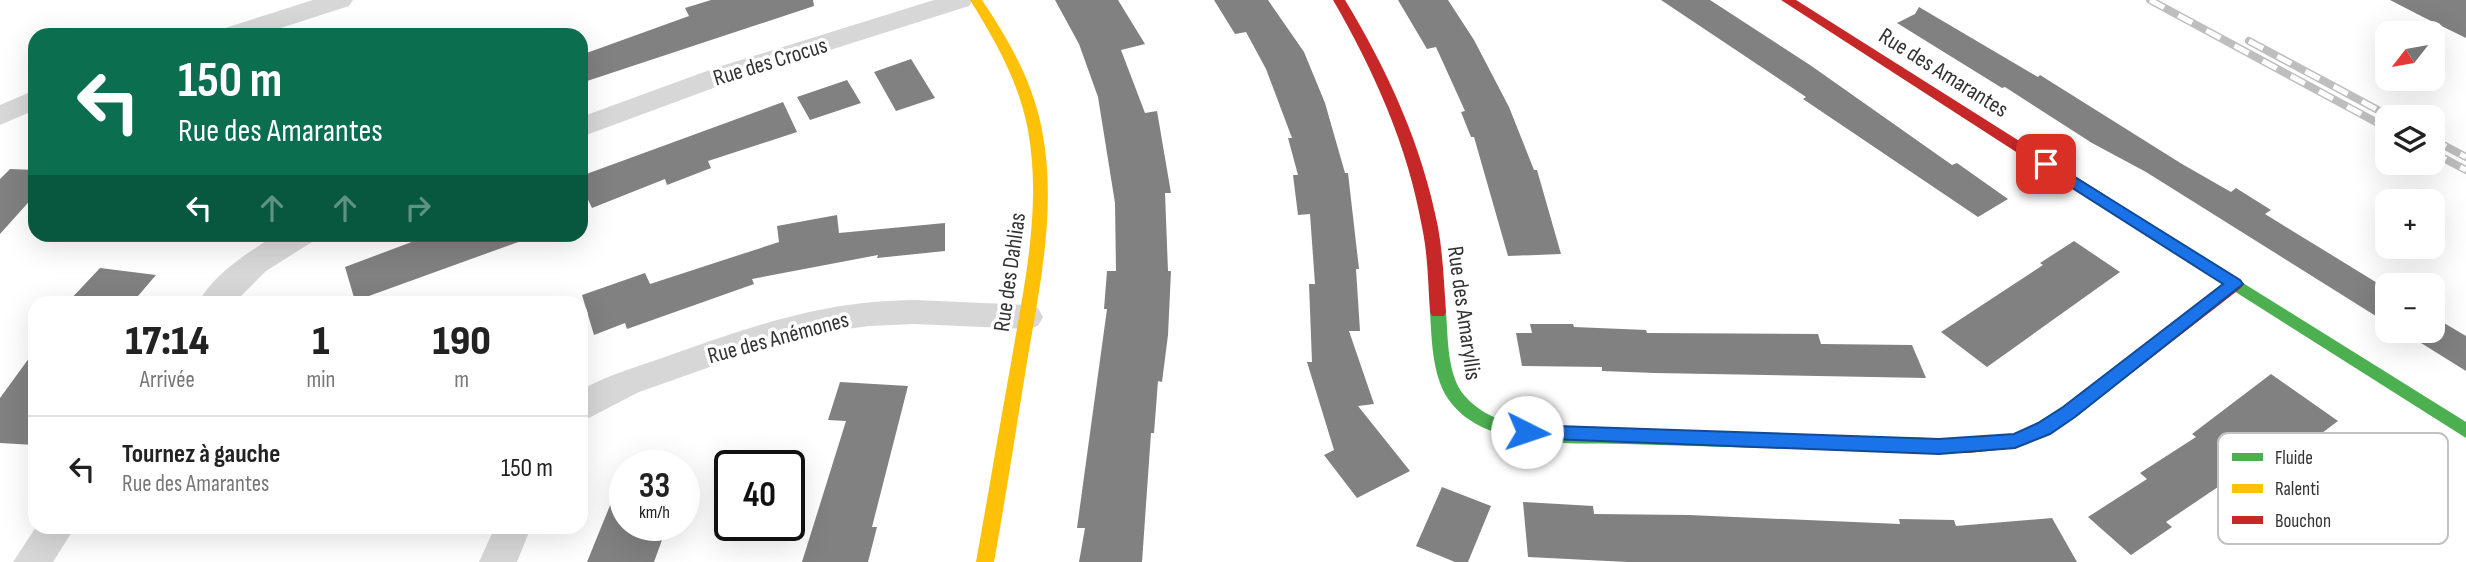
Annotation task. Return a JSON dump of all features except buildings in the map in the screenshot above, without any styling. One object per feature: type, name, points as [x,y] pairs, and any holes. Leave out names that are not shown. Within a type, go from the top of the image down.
[{"type":"street","points":[[253,28],[340,0]]},
{"type":"street","name":"Rue des Crocus","points":[[588,124],[725,74],[960,0]]},
{"type":"street","name":"Rue des Dahlias","points":[[976,0],[1004,40],[1030,102],[1038,142],[1041,202],[1027,317],[985,562]]},
{"type":"street","name":"Rue des Amaryllis","points":[[1339,0],[1381,75],[1413,161],[1435,254],[1445,365],[1450,389],[1468,410],[1505,428],[1560,435],[1939,446],[2015,441],[2044,429],[2069,412],[2235,284]]},
{"type":"street","name":"Rue des Amarantes","points":[[1787,0],[2466,431]]},
{"type":"street","points":[[0,116],[28,102]]},
{"type":"street","points":[[221,296],[255,263],[288,242]]},
{"type":"street","name":"Rue des Anémones","points":[[588,404],[609,391],[636,381],[758,339],[820,321],[872,314],[1027,317]]},
{"type":"street","points":[[32,562],[52,534]]},
{"type":"street","points":[[498,562],[510,534]]},
{"type":"railway","points":[[2150,0],[2375,122]]},
{"type":"railway","points":[[2249,41],[2375,108]]},
{"type":"railway","points":[[2445,146],[2466,157]]},
{"type":"railway","points":[[2445,159],[2466,170]]},
{"type":"traffic: fast","points":[[2100,199],[2466,431]]},
{"type":"traffic: fast","points":[[1438,312],[1442,358],[1452,391],[1473,414],[1491,423],[1536,434],[1731,440]]},
{"type":"traffic: slow","points":[[976,0],[1004,46],[1026,95],[1035,130],[1041,188],[1034,276],[985,562]]},
{"type":"traffic: jam","points":[[1339,0],[1383,81],[1416,167],[1432,238],[1438,312]]},
{"type":"traffic: jam","points":[[1787,0],[2100,199]]},
{"type":"traffic: jam","points":[[1731,440],[1969,446],[2015,441],[2044,428],[2069,412],[2235,284]]},
{"type":"route","points":[[1527,432],[1969,446],[2015,441],[2044,429],[2235,284],[2046,164]]}]
